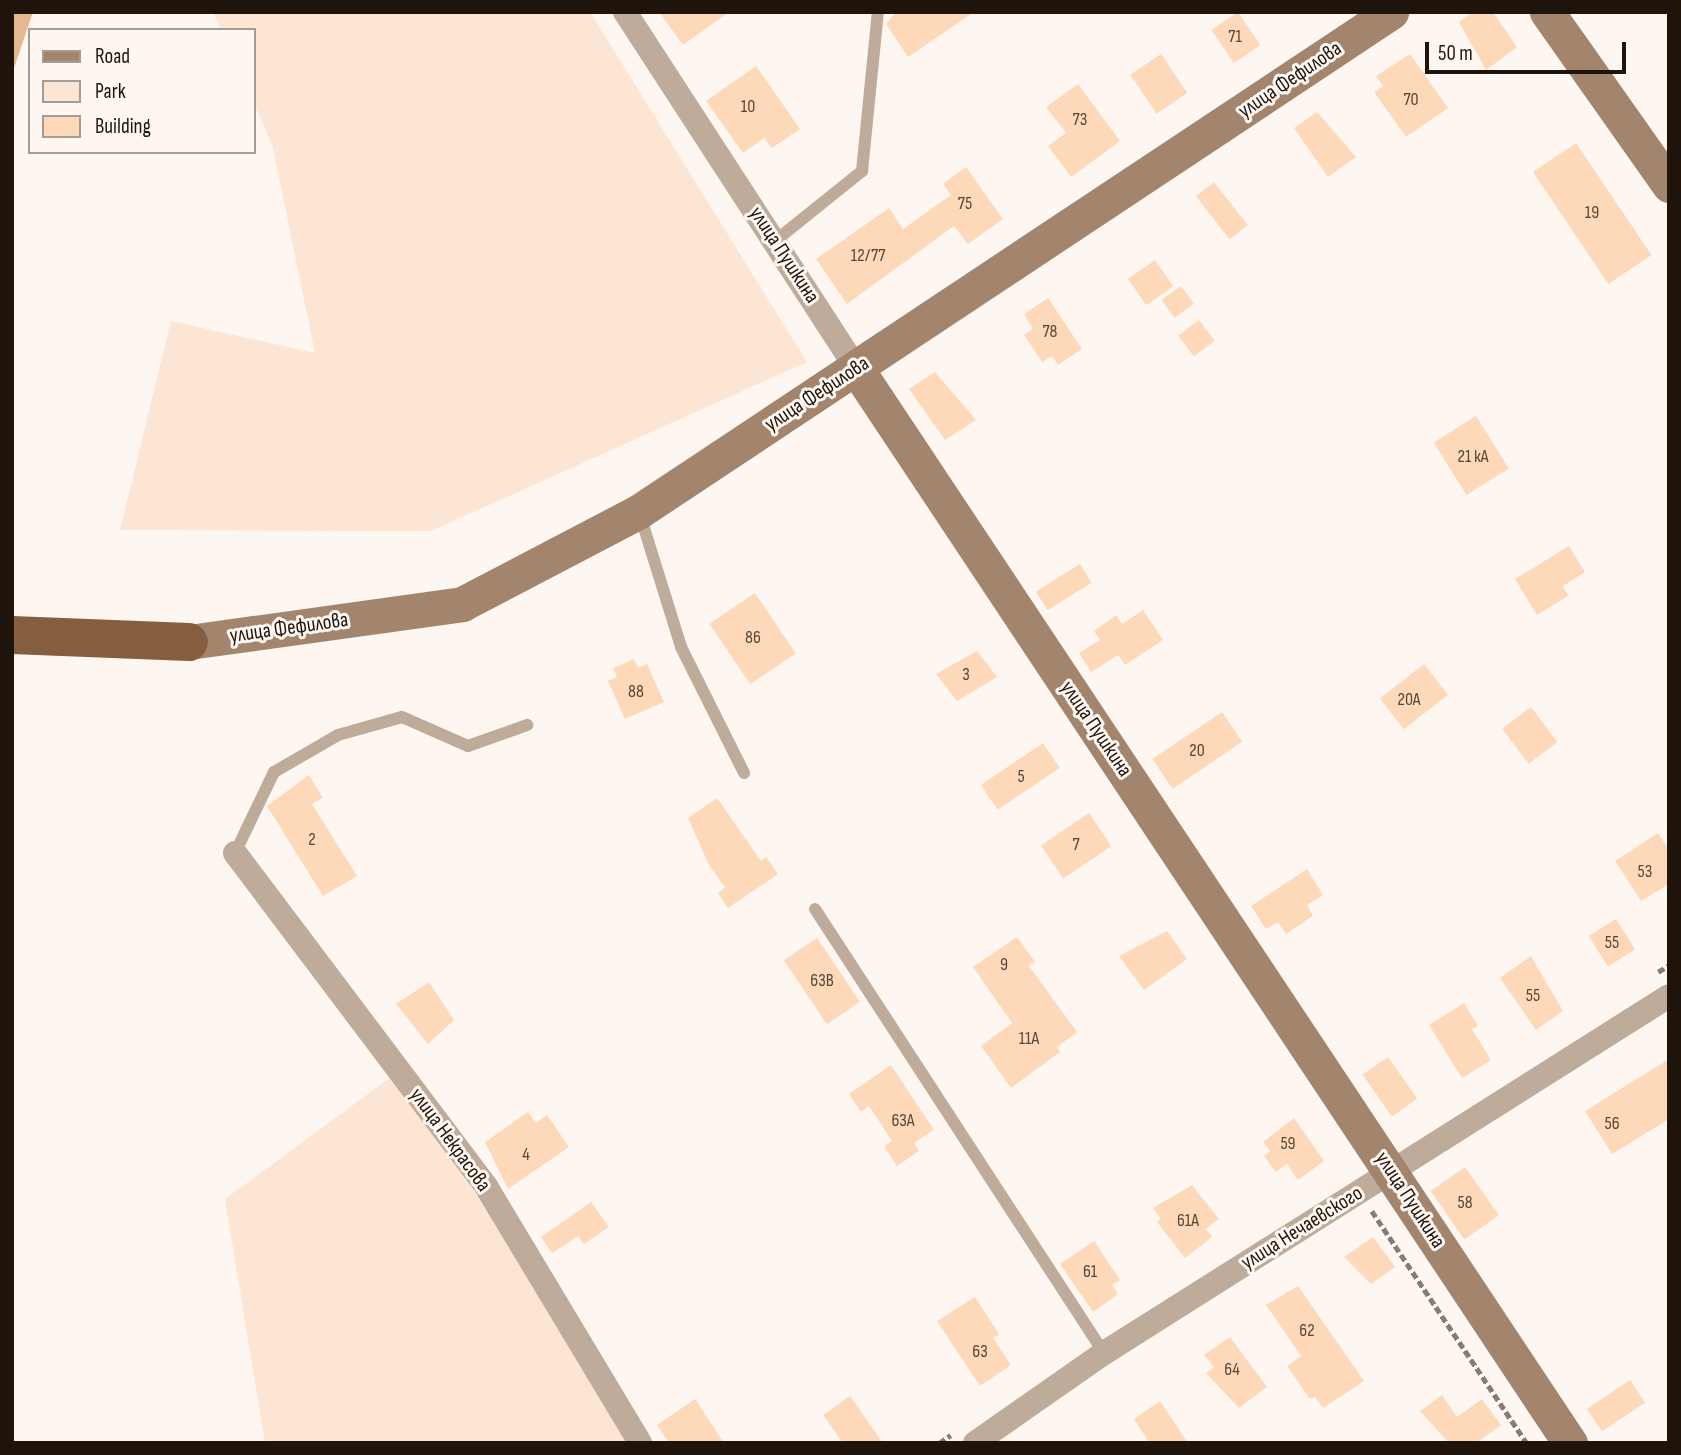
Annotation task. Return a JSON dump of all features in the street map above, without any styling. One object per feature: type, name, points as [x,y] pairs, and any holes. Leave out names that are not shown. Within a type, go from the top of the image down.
[{"type":"highway","points":[[12,635],[189,642]]},
{"type":"main road","name":"улица Фефилова","points":[[189,642],[462,604],[638,512],[1391,12]]},
{"type":"main road","points":[[1548,12],[1669,186]]},
{"type":"main road","name":"улица Пушкина","points":[[856,368],[1570,1443]]},
{"type":"street","name":"улица Пушкина","points":[[625,12],[856,368]]},
{"type":"street","name":"улица Некрасова","points":[[236,853],[486,1188],[640,1443]]},
{"type":"street","name":"улица Нечаевского","points":[[975,1443],[1104,1353],[1669,996]]},
{"type":"lane","points":[[775,241],[862,171],[878,12]]},
{"type":"lane","points":[[638,512],[681,646],[744,773]]},
{"type":"lane","points":[[236,853],[274,772],[338,735],[402,717],[468,746],[527,725]]},
{"type":"lane","points":[[815,909],[1104,1353]]},
{"type":"path","points":[[1360,1191],[1527,1443]]},
{"type":"green space","points":[[213,12],[590,12],[807,362],[431,531],[120,530],[171,321],[315,353],[272,144],[256,108],[256,28],[220,28]]},
{"type":"green space","points":[[395,1074],[643,1443],[265,1443],[225,1199]]},
{"type":"shaded area","points":[[12,12],[33,12],[12,74]]},
{"type":"building","points":[[659,12],[729,12],[683,45]]},
{"type":"building","points":[[896,12],[974,12],[908,57],[886,24]]},
{"type":"building","points":[[1238,12],[1260,45],[1234,63],[1211,30]]},
{"type":"building","points":[[1473,12],[1493,12],[1517,47],[1486,70],[1459,22]]},
{"type":"building","points":[[1161,54],[1187,93],[1157,114],[1130,75]]},
{"type":"building","points":[[1410,54],[1448,108],[1406,137],[1374,92],[1383,86],[1376,76]]},
{"type":"building","points":[[756,66],[800,129],[772,148],[764,138],[743,153],[706,101]]},
{"type":"building","points":[[1078,84],[1120,141],[1071,177],[1048,146],[1066,133],[1046,107]]},
{"type":"building","points":[[1317,112],[1356,157],[1328,177],[1294,128]]},
{"type":"building","points":[[1576,143],[1651,255],[1608,284],[1533,172]]},
{"type":"building","points":[[966,167],[1003,219],[968,244],[954,226],[847,304],[816,259],[889,208],[903,229],[951,195],[943,184]]},
{"type":"building","points":[[1214,182],[1248,225],[1230,240],[1196,196]]},
{"type":"building","points":[[1155,260],[1173,286],[1146,305],[1128,279]]},
{"type":"building","points":[[1181,286],[1194,304],[1175,318],[1162,300]]},
{"type":"building","points":[[1048,298],[1082,349],[1058,365],[1052,356],[1042,362],[1024,335],[1033,329],[1024,314]]},
{"type":"building","points":[[1199,320],[1215,341],[1194,356],[1178,336]]},
{"type":"building","points":[[935,372],[976,420],[945,440],[909,389]]},
{"type":"building","points":[[1476,416],[1509,469],[1466,495],[1434,442]]},
{"type":"building","points":[[1569,546],[1585,572],[1563,586],[1568,596],[1537,615],[1515,579]]},
{"type":"building","points":[[1080,564],[1092,583],[1048,610],[1036,592]]},
{"type":"building","points":[[755,593],[796,654],[750,684],[709,624]]},
{"type":"building","points":[[1143,610],[1163,640],[1125,665],[1118,655],[1091,672],[1079,653],[1100,640],[1094,631],[1116,615],[1122,624]]},
{"type":"building","points":[[977,651],[997,677],[957,701],[936,674]]},
{"type":"building","points":[[634,659],[638,668],[647,664],[664,702],[625,719],[608,681],[617,677],[613,668]]},
{"type":"building","points":[[1424,664],[1448,695],[1404,729],[1380,698]]},
{"type":"building","points":[[1531,707],[1557,742],[1529,764],[1502,729]]},
{"type":"building","points":[[1222,712],[1242,742],[1172,789],[1152,759]]},
{"type":"building","points":[[1043,743],[1060,768],[998,810],[981,785]]},
{"type":"building","points":[[309,775],[323,798],[312,804],[357,876],[323,896],[267,806]]},
{"type":"building","points":[[717,798],[761,861],[766,857],[778,874],[728,908],[718,893],[731,883],[725,887],[709,865],[688,818]]},
{"type":"building","points":[[1089,813],[1111,846],[1063,879],[1041,845]]},
{"type":"building","points":[[1658,833],[1669,850],[1669,884],[1641,901],[1615,861]]},
{"type":"building","points":[[1307,869],[1323,895],[1307,905],[1313,916],[1286,934],[1278,922],[1266,929],[1251,906]]},
{"type":"building","points":[[1616,919],[1635,950],[1608,966],[1589,936]]},
{"type":"building","points":[[1167,931],[1187,959],[1144,990],[1119,956]]},
{"type":"building","points":[[1017,937],[1035,962],[1029,966],[1077,1032],[1057,1047],[1060,1052],[1011,1088],[981,1046],[1012,1023],[973,967]]},
{"type":"building","points":[[817,938],[860,1002],[827,1024],[784,960]]},
{"type":"building","points":[[1531,956],[1563,1011],[1536,1030],[1500,978]]},
{"type":"building","points":[[429,982],[454,1020],[428,1044],[396,1004]]},
{"type":"building","points":[[1464,1003],[1478,1026],[1472,1029],[1491,1060],[1462,1078],[1429,1025]]},
{"type":"building","points":[[1388,1057],[1417,1099],[1392,1117],[1363,1075]]},
{"type":"building","points":[[1669,1059],[1669,1119],[1612,1154],[1585,1111]]},
{"type":"building","points":[[891,1065],[934,1130],[914,1143],[919,1151],[897,1166],[884,1146],[892,1141],[869,1106],[861,1112],[849,1094]]},
{"type":"building","points":[[528,1112],[536,1123],[547,1115],[569,1147],[508,1189],[485,1142]]},
{"type":"building","points":[[1294,1118],[1324,1161],[1298,1180],[1287,1164],[1276,1172],[1264,1156],[1270,1151],[1263,1142]]},
{"type":"building","points":[[1465,1167],[1499,1215],[1464,1239],[1431,1191]]},
{"type":"building","points":[[1192,1185],[1219,1219],[1206,1229],[1212,1237],[1185,1258],[1157,1222],[1161,1219],[1153,1208]]},
{"type":"building","points":[[591,1202],[609,1227],[584,1244],[578,1236],[552,1253],[541,1237]]},
{"type":"building","points":[[1373,1237],[1395,1267],[1371,1284],[1344,1257]]},
{"type":"building","points":[[1094,1241],[1120,1280],[1112,1285],[1118,1294],[1093,1312],[1060,1264]]},
{"type":"building","points":[[1298,1286],[1364,1381],[1323,1408],[1315,1397],[1310,1399],[1287,1366],[1301,1356],[1266,1305]]},
{"type":"building","points":[[975,1297],[999,1334],[993,1338],[1011,1365],[980,1386],[937,1321]]},
{"type":"building","points":[[1230,1337],[1267,1387],[1239,1408],[1206,1373],[1214,1367],[1204,1355]]},
{"type":"building","points":[[1630,1380],[1645,1402],[1602,1431],[1587,1409]]},
{"type":"building","points":[[1442,1395],[1457,1417],[1482,1399],[1501,1425],[1476,1443],[1449,1443],[1420,1411]]},
{"type":"building","points":[[850,1396],[883,1443],[843,1443],[823,1415]]},
{"type":"building","points":[[695,1399],[724,1443],[669,1443],[657,1425]]},
{"type":"building","points":[[1160,1401],[1188,1443],[1149,1443],[1134,1419]]}]
